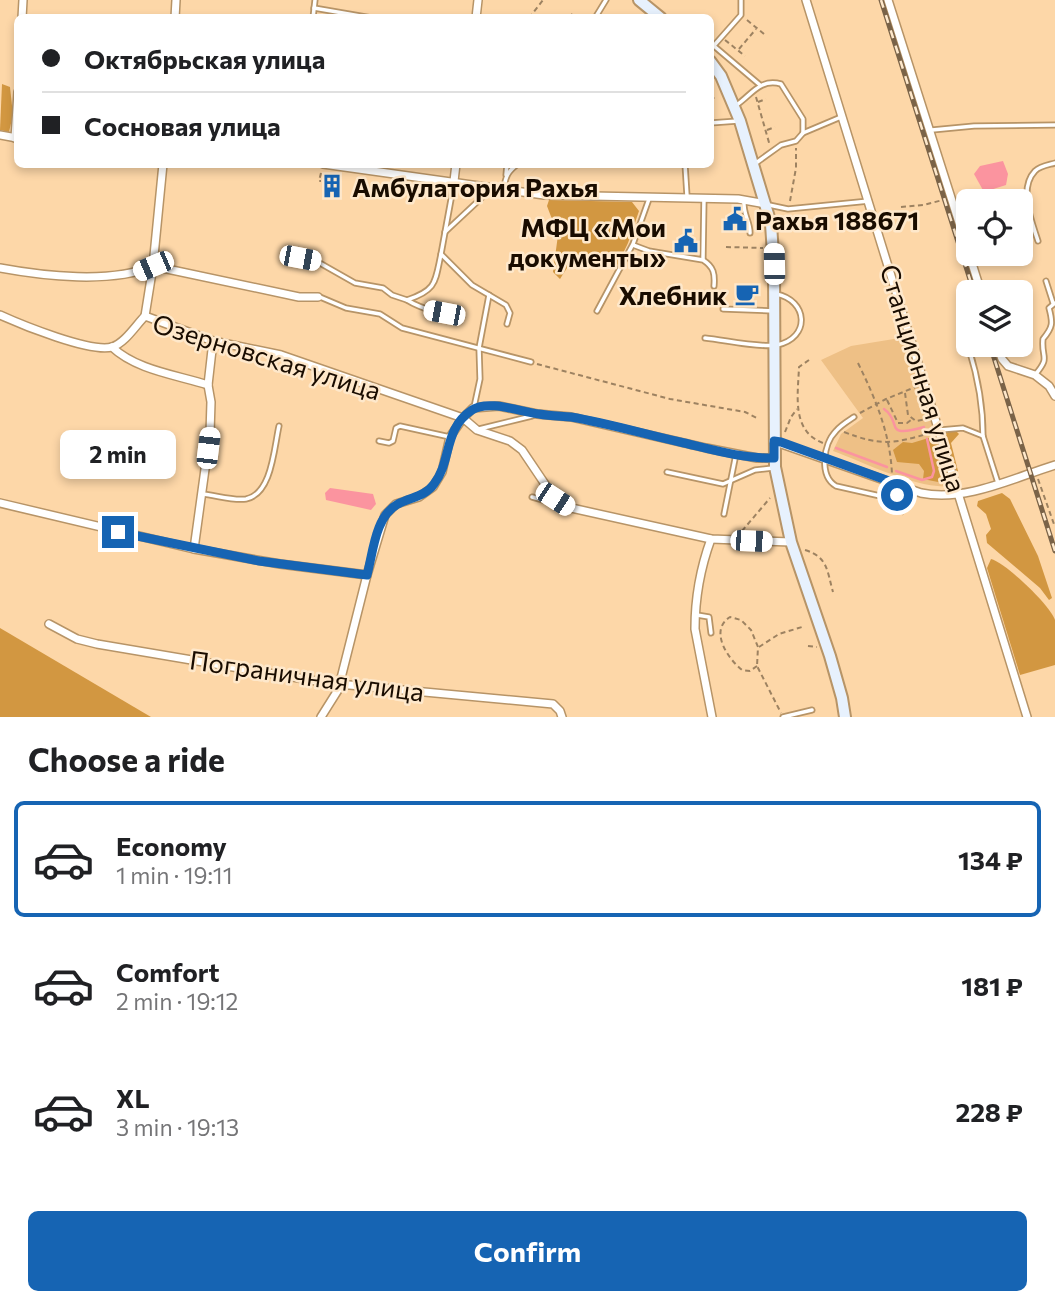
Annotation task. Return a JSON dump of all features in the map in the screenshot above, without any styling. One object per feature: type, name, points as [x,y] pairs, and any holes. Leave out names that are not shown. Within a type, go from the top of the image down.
[{"type":"street","points":[[639,0],[656,14]]},
{"type":"street","name":"Станционная улица","points":[[806,0],[1027,717]]},
{"type":"street","points":[[888,0],[956,213]]},
{"type":"street","points":[[714,66],[721,76],[740,121],[767,205],[774,248],[773,345],[777,442],[774,463],[792,544],[830,656],[845,717]]},
{"type":"street","points":[[145,316],[163,168]]},
{"type":"street","points":[[354,168],[544,195],[704,198],[744,200],[767,205]]},
{"type":"street","points":[[454,181],[456,168]]},
{"type":"street","points":[[0,268],[32,274],[111,276],[139,272],[153,266],[299,297],[318,296]]},
{"type":"street","name":"Озерновская улица","points":[[0,315],[41,333],[90,345],[112,347],[145,316],[213,341],[281,355],[463,418],[477,430],[510,441],[522,450],[555,499]]},
{"type":"street","points":[[194,549],[210,433],[211,402],[208,385],[213,341]]},
{"type":"street","points":[[112,347],[133,362],[208,385]]},
{"type":"street","points":[[1001,357],[1008,366],[1035,375],[1049,386],[1055,396]]},
{"type":"street","points":[[321,717],[329,708],[340,683],[385,514],[396,504],[419,497],[433,486],[442,472],[450,437],[473,408],[499,406],[570,417],[774,463]]},
{"type":"street","points":[[777,442],[940,497],[960,495],[1055,465]]},
{"type":"street","points":[[555,499],[567,507],[711,539],[792,544]]},
{"type":"street","points":[[0,503],[194,549],[367,575]]},
{"type":"street","points":[[711,539],[698,581],[695,629],[712,717]]},
{"type":"street","name":"Пограничная улица","points":[[49,624],[77,639],[97,644],[340,683],[553,704],[562,717]]},
{"type":"lane","points":[[313,14],[315,0]]},
{"type":"lane","points":[[714,46],[741,15],[741,0]]},
{"type":"lane","points":[[314,8],[349,14]]},
{"type":"lane","points":[[714,50],[760,85]]},
{"type":"lane","points":[[734,107],[760,85],[771,81],[781,84],[803,119],[803,133]]},
{"type":"lane","points":[[754,164],[781,145],[796,141],[803,133],[841,117]]},
{"type":"lane","points":[[714,123],[740,121]]},
{"type":"lane","points":[[930,131],[974,126],[1055,125]]},
{"type":"lane","points":[[1038,241],[1028,209],[1028,185],[1032,173],[1055,163]]},
{"type":"lane","points":[[504,189],[506,168]]},
{"type":"lane","points":[[505,177],[512,168]]},
{"type":"lane","points":[[685,168],[688,198]]},
{"type":"lane","points":[[407,300],[431,290],[441,254],[454,181]]},
{"type":"lane","points":[[444,233],[493,187]]},
{"type":"lane","points":[[597,311],[633,244],[649,197]]},
{"type":"lane","points":[[703,260],[704,198]]},
{"type":"lane","points":[[744,200],[744,212],[750,223],[750,233]]},
{"type":"lane","points":[[767,205],[788,209],[869,201]]},
{"type":"lane","points":[[633,244],[649,251],[703,260],[715,273],[714,286]]},
{"type":"lane","points":[[441,254],[472,285],[506,305],[510,313],[507,324]]},
{"type":"lane","points":[[300,258],[318,262],[355,283],[383,288],[421,309],[444,313],[460,321]]},
{"type":"lane","points":[[1035,375],[1044,365],[1046,356],[1043,339],[1053,322],[1049,308],[1054,303],[1046,281]]},
{"type":"lane","points":[[705,338],[773,345],[794,337],[800,331],[802,319],[798,307],[793,300],[774,293]]},
{"type":"lane","points":[[473,408],[480,379],[479,348],[489,295]]},
{"type":"lane","points":[[318,296],[346,308],[380,314],[402,328],[531,362]]},
{"type":"lane","points":[[723,309],[774,311]]},
{"type":"lane","points":[[971,357],[981,398],[983,436],[998,483]]},
{"type":"lane","points":[[477,430],[537,414]]},
{"type":"lane","points":[[854,417],[836,429],[828,446],[826,476],[830,482],[836,486],[889,498],[897,495],[900,485]]},
{"type":"lane","points":[[202,494],[245,499],[257,495],[266,485],[279,426]]},
{"type":"lane","points":[[379,441],[393,441],[396,428],[400,426],[450,437]]},
{"type":"lane","points":[[940,430],[963,428],[983,436]]},
{"type":"lane","points":[[724,514],[736,454]]},
{"type":"lane","points":[[667,472],[718,484],[774,463]]},
{"type":"lane","points":[[532,497],[555,499]]},
{"type":"lane","points":[[695,615],[709,617],[711,633]]},
{"type":"lane","points":[[783,716],[813,710]]},
{"type":"path","points":[[741,15],[764,34]]},
{"type":"path","points":[[738,51],[757,28]]},
{"type":"path","points":[[722,37],[745,57]]},
{"type":"path","points":[[766,99],[757,102],[772,151]]},
{"type":"path","points":[[766,130],[775,127]]},
{"type":"path","points":[[788,209],[796,168],[796,141]]},
{"type":"path","points":[[321,181],[322,168]]},
{"type":"path","points":[[901,206],[923,205],[951,197]]},
{"type":"path","points":[[750,233],[756,248]]},
{"type":"path","points":[[726,247],[774,248]]},
{"type":"path","points":[[809,359],[799,367],[798,418],[813,440],[828,446]]},
{"type":"path","points":[[531,362],[670,399],[746,412],[759,419]]},
{"type":"path","points":[[858,363],[877,403],[890,443],[892,475]]},
{"type":"path","points":[[854,417],[886,398],[925,383]]},
{"type":"path","points":[[904,391],[906,409],[912,419],[916,421],[924,418],[929,422]]},
{"type":"path","points":[[886,398],[898,423],[907,423],[912,419]]},
{"type":"path","points":[[777,442],[798,409]]},
{"type":"path","points":[[836,429],[879,443],[890,443],[940,430]]},
{"type":"path","points":[[1033,472],[1055,527]]},
{"type":"path","points":[[732,540],[771,497]]},
{"type":"path","points":[[897,506],[903,515]]},
{"type":"path","points":[[792,544],[817,554],[823,560],[833,592]]},
{"type":"path","points":[[757,666],[746,672],[732,660],[721,636],[722,624],[730,617],[741,620],[751,630],[758,647],[757,666],[783,716]]},
{"type":"path","points":[[758,647],[779,634],[802,627]]},
{"type":"path","points":[[808,646],[821,649]]},
{"type":"shaded area","points":[[2,84],[10,87],[13,115],[9,132],[0,130]]},
{"type":"shaded area","points":[[1003,161],[1008,174],[1006,185],[982,189],[974,174],[980,166]]},
{"type":"shaded area","points":[[549,200],[632,202],[639,211],[617,266],[572,260],[560,279],[553,272],[558,235],[547,206]]},
{"type":"shaded area","points":[[906,337],[950,486],[907,480],[833,451],[841,434],[863,418],[821,360],[851,346]]},
{"type":"shaded area","points":[[955,430],[959,434],[951,443],[958,471],[948,484],[923,479],[924,471],[919,464],[897,462],[893,450],[903,442],[912,443]]},
{"type":"shaded area","points":[[330,488],[373,494],[376,504],[371,510],[326,500],[325,493]]},
{"type":"shaded area","points":[[1002,493],[1010,499],[1038,556],[1052,598],[1049,600],[1040,588],[987,543],[986,535],[991,529],[986,514],[977,506],[978,501]]},
{"type":"shaded area","points":[[991,559],[1017,576],[1051,613],[1055,620],[1055,665],[1020,675],[987,568]]},
{"type":"shaded area","points":[[0,628],[151,717],[0,717]]},
{"type":"waterway","points":[[884,409],[898,430],[924,427]]},
{"type":"waterway","points":[[896,471],[922,480],[932,477],[934,471],[927,439]]},
{"type":"waterway","points":[[836,448],[887,467]]},
{"type":"railway","points":[[881,0],[970,280]]},
{"type":"railway","points":[[994,357],[1055,551]]},
{"type":"place","name":"Амбулатория Рахья","points":[[332,186]]},
{"type":"place","name":"Рахья 188671","points":[[735,219]]},
{"type":"place","name":"МФЦ «Мои документы»","points":[[686,241]]},
{"type":"place","name":"Хлебник","points":[[747,294]]},
{"type":"route","points":[[118,532],[259,561],[367,575],[385,514],[396,504],[419,497],[433,486],[442,472],[450,437],[473,408],[499,406],[570,417],[706,449],[757,457],[774,458],[774,441],[781,442],[900,485],[897,495]]}]
